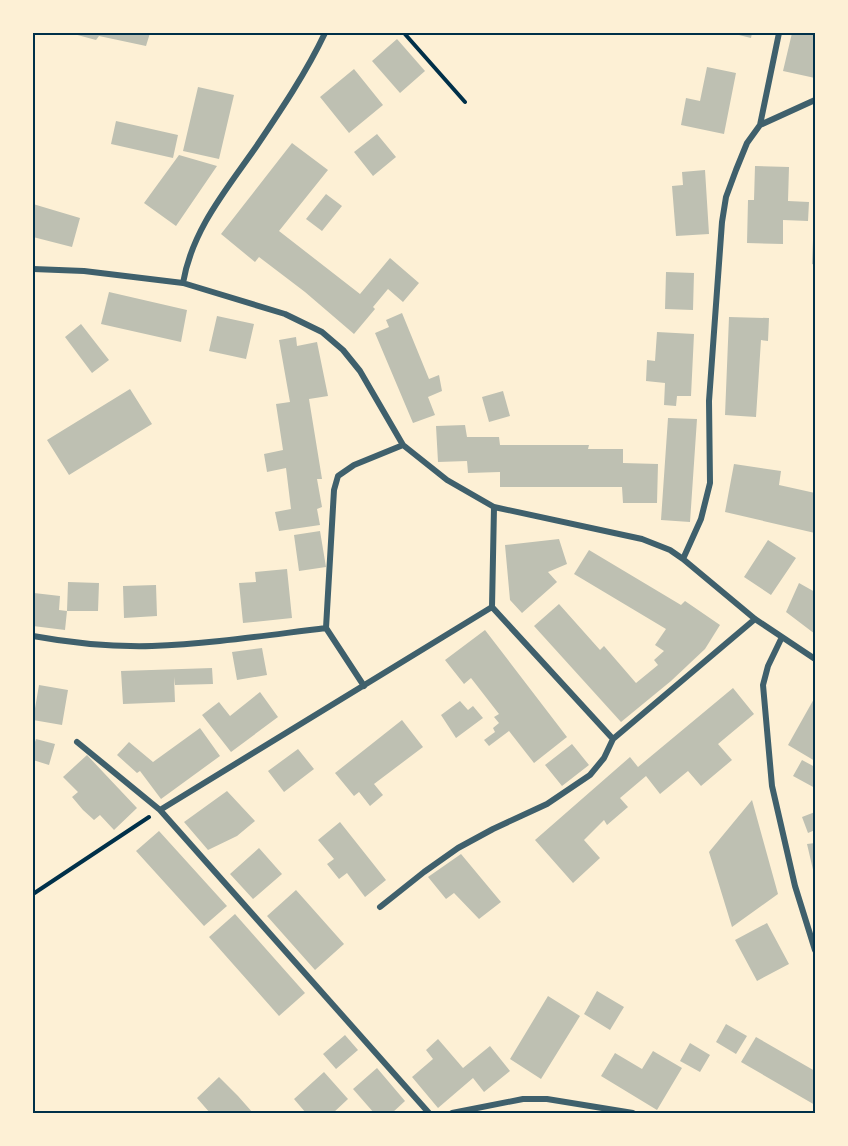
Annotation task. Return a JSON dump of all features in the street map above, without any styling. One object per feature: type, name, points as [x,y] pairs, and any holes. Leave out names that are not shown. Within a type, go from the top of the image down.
[{"type":"street","points":[[183,283],[187,262],[200,229],[290,97],[326,33]]},
{"type":"street","points":[[683,559],[701,519],[710,483],[709,401],[722,222],[726,197],[747,143],[760,125],[779,33]]},
{"type":"street","points":[[760,125],[815,100]]},
{"type":"street","points":[[33,269],[84,271],[183,283],[285,314],[322,332],[343,350],[360,371],[403,445],[447,480],[494,507],[642,539],[670,550],[755,619],[815,659]]},
{"type":"street","points":[[364,686],[326,628],[334,490],[338,476],[354,465],[403,445]]},
{"type":"street","points":[[494,507],[492,607],[613,739]]},
{"type":"street","points":[[160,810],[492,607]]},
{"type":"street","points":[[380,907],[423,872],[458,848],[547,804],[590,775],[604,758],[613,739],[755,619]]},
{"type":"street","points":[[33,636],[100,644],[149,646],[192,644],[326,628]]},
{"type":"street","points":[[782,637],[768,666],[763,685],[772,786],[795,886],[815,950]]},
{"type":"street","points":[[77,742],[160,810],[429,1113]]},
{"type":"street","points":[[452,1113],[523,1099],[547,1099],[633,1113]]},
{"type":"path","points":[[404,33],[465,102]]},
{"type":"path","points":[[33,894],[160,810]]},
{"type":"building","points":[[70,33],[150,33],[146,46],[99,36],[96,40]]},
{"type":"building","points":[[731,33],[752,33],[751,38]]},
{"type":"building","points":[[792,33],[815,33],[815,78],[783,71]]},
{"type":"building","points":[[397,39],[425,71],[400,93],[372,61]]},
{"type":"building","points":[[707,67],[736,73],[724,134],[681,125],[686,98],[700,101]]},
{"type":"building","points":[[354,69],[383,105],[349,133],[320,97]]},
{"type":"building","points":[[198,87],[234,95],[219,159],[183,151]]},
{"type":"building","points":[[116,121],[178,135],[173,158],[111,144]]},
{"type":"building","points":[[377,134],[396,157],[373,176],[354,152]]},
{"type":"building","points":[[292,143],[328,170],[279,231],[360,294],[390,258],[419,283],[403,302],[388,289],[354,334],[259,257],[255,262],[221,234]]},
{"type":"building","points":[[179,155],[217,166],[176,226],[144,203]]},
{"type":"building","points":[[755,166],[789,167],[788,201],[809,202],[808,221],[783,220],[783,244],[747,243],[748,200],[754,200]]},
{"type":"building","points":[[705,170],[709,234],[676,236],[672,186],[683,185],[682,172]]},
{"type":"building","points":[[326,194],[342,206],[322,231],[306,219]]},
{"type":"building","points":[[33,204],[80,218],[72,247],[33,237]]},
{"type":"building","points":[[813,240],[815,240],[815,265],[812,264]]},
{"type":"building","points":[[666,272],[694,273],[693,310],[665,309]]},
{"type":"building","points":[[109,292],[187,310],[181,342],[101,324]]},
{"type":"building","points":[[402,313],[429,379],[439,375],[442,391],[428,397],[435,415],[413,423],[375,333],[389,327],[386,320]]},
{"type":"building","points":[[217,316],[254,324],[246,359],[209,351]]},
{"type":"building","points":[[729,317],[769,318],[768,341],[761,340],[756,417],[725,415]]},
{"type":"building","points":[[81,324],[109,360],[92,373],[65,337]]},
{"type":"building","points":[[657,332],[694,334],[691,396],[677,396],[676,406],[664,405],[665,383],[646,381],[647,360],[655,361]]},
{"type":"building","points":[[296,337],[297,346],[317,342],[328,396],[309,399],[322,479],[317,479],[322,507],[317,509],[320,525],[279,531],[275,512],[291,509],[286,468],[267,472],[264,454],[283,450],[276,404],[290,402],[279,340]]},
{"type":"building","points":[[130,389],[152,424],[69,475],[47,440]]},
{"type":"building","points":[[503,391],[510,416],[489,422],[482,397]]},
{"type":"building","points":[[668,418],[697,419],[690,522],[661,520]]},
{"type":"building","points":[[465,425],[467,437],[499,437],[500,445],[589,445],[588,449],[623,449],[623,463],[658,464],[657,503],[623,503],[622,487],[500,487],[500,472],[468,473],[467,461],[438,462],[436,426]]},
{"type":"building","points":[[734,464],[781,471],[779,485],[815,493],[815,533],[725,512]]},
{"type":"building","points":[[320,531],[326,567],[299,571],[294,535]]},
{"type":"building","points":[[559,539],[567,564],[548,572],[557,582],[522,613],[510,600],[505,545]]},
{"type":"building","points":[[768,540],[796,558],[771,595],[744,577]]},
{"type":"building","points":[[589,550],[681,605],[685,601],[720,625],[705,649],[671,681],[621,722],[534,626],[559,604],[600,650],[604,646],[636,683],[658,665],[654,660],[664,651],[655,645],[666,629],[574,574]]},
{"type":"building","points":[[287,569],[292,618],[243,623],[239,583],[256,582],[255,572]]},
{"type":"building","points":[[68,582],[99,583],[98,611],[67,611]]},
{"type":"building","points":[[799,583],[815,592],[815,634],[786,612]]},
{"type":"building","points":[[156,585],[157,616],[124,618],[123,586]]},
{"type":"building","points":[[34,593],[60,596],[59,610],[67,611],[65,630],[33,626]]},
{"type":"building","points":[[485,630],[567,737],[534,763],[509,731],[489,746],[484,740],[495,732],[493,728],[499,723],[494,717],[499,714],[471,678],[464,684],[445,660]]},
{"type":"building","points":[[262,648],[267,675],[237,680],[232,652]]},
{"type":"building","points":[[212,668],[213,684],[175,685],[174,677],[175,702],[123,704],[121,671]]},
{"type":"building","points":[[39,685],[68,690],[62,725],[33,720]]},
{"type":"building","points":[[733,688],[754,714],[718,744],[732,760],[701,786],[688,771],[660,794],[646,776],[620,798],[628,807],[607,825],[604,820],[584,840],[600,858],[573,883],[535,840],[630,757],[638,767]]},
{"type":"building","points":[[260,692],[278,717],[231,752],[202,715],[219,702],[230,716]]},
{"type":"building","points":[[815,697],[815,761],[788,745]]},
{"type":"building","points":[[460,701],[468,710],[473,706],[483,718],[456,738],[441,715]]},
{"type":"building","points":[[402,720],[423,747],[374,784],[383,795],[370,806],[359,792],[354,796],[335,773]]},
{"type":"building","points":[[200,728],[220,756],[161,799],[140,771],[137,773],[117,755],[129,742],[153,762]]},
{"type":"building","points":[[36,739],[55,744],[49,765],[33,760]]},
{"type":"building","points":[[572,744],[589,765],[562,786],[545,765]]},
{"type":"building","points":[[298,749],[314,769],[284,792],[268,771]]},
{"type":"building","points":[[87,755],[137,808],[114,830],[100,815],[94,820],[83,810],[72,797],[78,792],[63,777]]},
{"type":"building","points":[[802,760],[815,767],[815,788],[793,776]]},
{"type":"building","points":[[227,791],[255,821],[237,836],[208,850],[184,822]]},
{"type":"building","points":[[752,800],[778,894],[732,927],[709,852]]},
{"type":"building","points":[[815,812],[815,830],[808,833],[802,817]]},
{"type":"building","points":[[340,822],[386,880],[365,897],[347,873],[339,879],[327,864],[334,859],[318,840]]},
{"type":"building","points":[[159,831],[227,906],[204,926],[136,851]]},
{"type":"building","points":[[815,843],[815,874],[814,874],[807,844]]},
{"type":"building","points":[[259,848],[282,874],[253,899],[230,874]]},
{"type":"building","points":[[461,854],[501,902],[479,919],[454,893],[446,899],[428,877]]},
{"type":"building","points":[[296,890],[344,944],[315,970],[267,916]]},
{"type":"building","points":[[235,914],[305,993],[279,1016],[209,937]]},
{"type":"building","points":[[767,923],[789,964],[757,981],[735,940]]},
{"type":"building","points":[[597,991],[624,1007],[610,1030],[584,1014]]},
{"type":"building","points":[[548,996],[580,1016],[541,1079],[510,1059]]},
{"type":"building","points":[[726,1024],[747,1036],[736,1054],[716,1042]]},
{"type":"building","points":[[345,1035],[358,1050],[336,1069],[323,1054]]},
{"type":"building","points":[[756,1037],[815,1071],[815,1105],[741,1062]]},
{"type":"building","points":[[438,1039],[463,1068],[490,1046],[510,1071],[484,1092],[473,1078],[438,1108],[412,1077],[433,1059],[426,1050]]},
{"type":"building","points":[[690,1043],[710,1055],[700,1072],[680,1061]]},
{"type":"building","points":[[653,1051],[682,1068],[657,1110],[601,1076],[615,1053],[642,1069]]},
{"type":"building","points":[[377,1068],[405,1101],[392,1113],[374,1113],[353,1089]]},
{"type":"building","points":[[324,1072],[348,1099],[333,1113],[306,1113],[294,1099]]},
{"type":"building","points":[[219,1077],[253,1113],[210,1113],[197,1098]]}]
